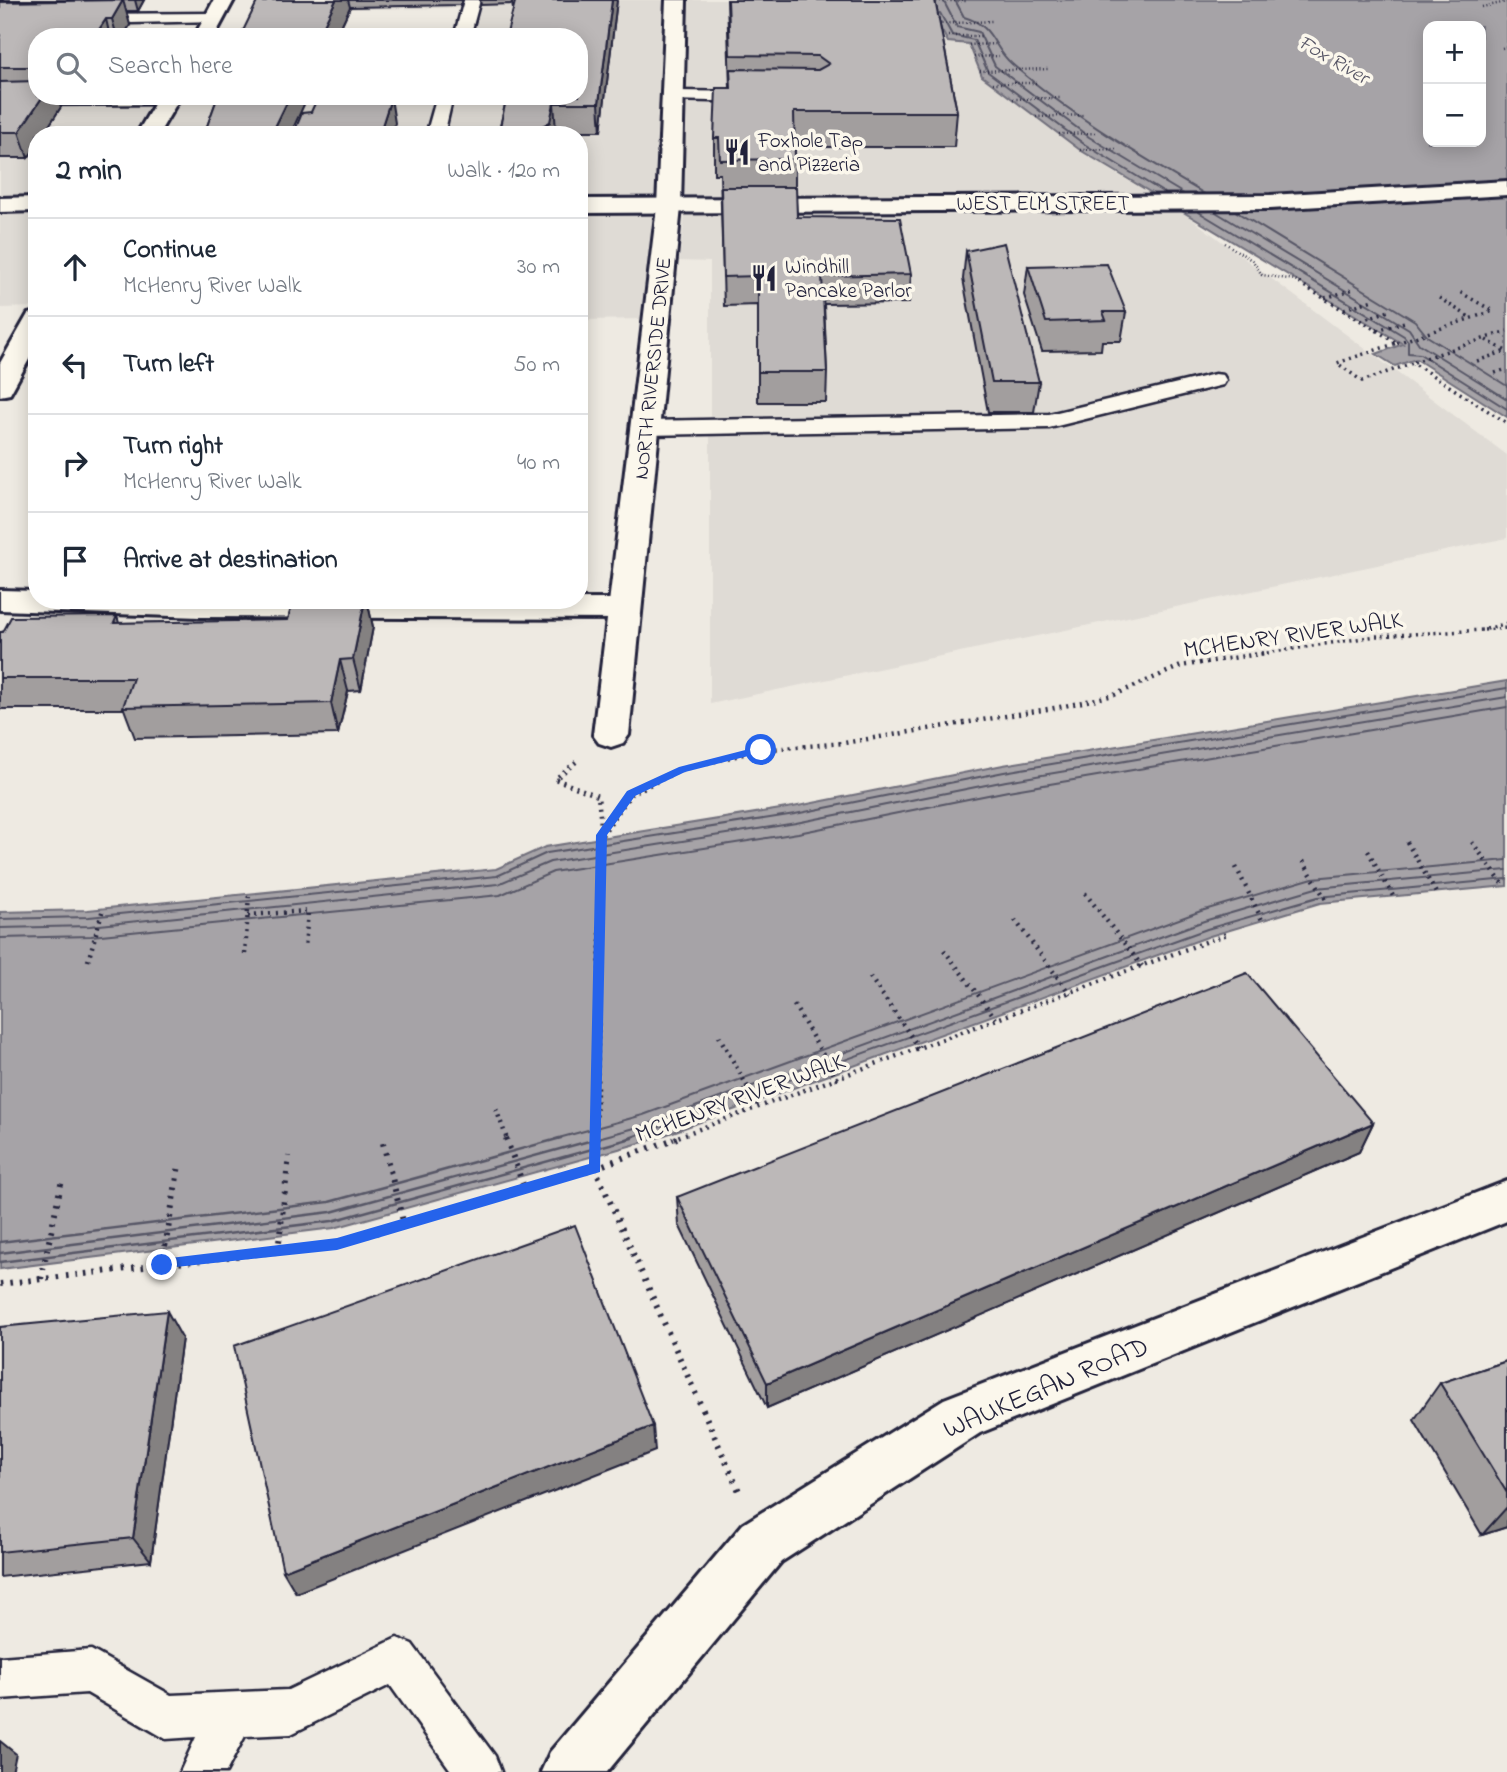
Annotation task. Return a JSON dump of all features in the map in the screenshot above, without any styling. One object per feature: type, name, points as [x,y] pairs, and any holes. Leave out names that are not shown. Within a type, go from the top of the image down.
[{"type":"street","name":"NORTH RIVERSIDE DRIVE","points":[[611,735],[669,207],[676,0]]},
{"type":"street","points":[[209,28],[219,9]]},
{"type":"street","points":[[152,126],[165,105]]},
{"type":"street","name":"WEST ELM STREET","points":[[588,206],[1270,202],[1507,188]]},
{"type":"street","points":[[0,205],[28,204]]},
{"type":"street","points":[[0,388],[28,337]]},
{"type":"street","points":[[0,600],[28,601]]},
{"type":"street","points":[[588,609],[625,609]]},
{"type":"street","name":"WAUKEGAN ROAD","points":[[570,1772],[762,1543],[962,1416],[1507,1201]]},
{"type":"lane","points":[[464,28],[472,0]]},
{"type":"lane","points":[[67,19],[219,9]]},
{"type":"lane","points":[[673,96],[777,97]]},
{"type":"lane","points":[[0,100],[28,100]]},
{"type":"lane","points":[[438,126],[443,105]]},
{"type":"lane","points":[[645,428],[1049,421],[1216,380]]},
{"type":"lane","points":[[0,1678],[91,1671],[166,1717],[291,1712],[397,1659],[479,1772]]},
{"type":"lane","points":[[202,1772],[233,1713]]},
{"type":"path","points":[[925,1],[966,1]]},
{"type":"path","points":[[1482,7],[1507,2]]},
{"type":"path","points":[[938,24],[992,20]]},
{"type":"path","points":[[947,36],[984,36]]},
{"type":"path","points":[[969,46],[996,44]]},
{"type":"path","points":[[1502,48],[1507,47]]},
{"type":"path","points":[[974,57],[999,56]]},
{"type":"path","points":[[980,71],[1049,69]]},
{"type":"path","points":[[992,83],[1038,83]]},
{"type":"path","points":[[1013,99],[1061,98]]},
{"type":"path","points":[[1036,117],[1086,115]]},
{"type":"path","points":[[1059,134],[1097,133]]},
{"type":"path","points":[[1080,150],[1117,149]]},
{"type":"path","points":[[1223,241],[1254,261],[1256,270],[1262,275],[1295,280],[1397,343]]},
{"type":"path","points":[[1324,298],[1354,289]]},
{"type":"path","points":[[1458,291],[1493,312],[1337,363],[1362,381],[1507,331]]},
{"type":"path","points":[[1439,298],[1471,319]]},
{"type":"path","points":[[1343,310],[1373,300]]},
{"type":"path","points":[[1360,320],[1389,311]]},
{"type":"path","points":[[1376,331],[1408,321]]},
{"type":"path","points":[[1486,339],[1506,351]]},
{"type":"path","points":[[1477,361],[1506,351]]},
{"type":"path","points":[[1413,363],[1507,423]]},
{"type":"path","points":[[1495,373],[1507,369]]},
{"type":"path","name":"MCHENRY RIVER WALK","points":[[602,835],[631,794],[682,769],[761,750],[844,743],[1060,707],[1114,695],[1181,666],[1376,636],[1483,630],[1507,626]]},
{"type":"path","points":[[611,735],[555,779],[598,796],[602,835],[595,1168],[650,1297],[762,1543]]},
{"type":"path","points":[[1407,842],[1436,892]]},
{"type":"path","points":[[1472,842],[1504,886]]},
{"type":"path","points":[[1368,851],[1393,896]]},
{"type":"path","points":[[1303,861],[1328,903]]},
{"type":"path","points":[[1236,867],[1262,920]]},
{"type":"path","points":[[1085,893],[1142,966]]},
{"type":"path","points":[[245,954],[249,894]]},
{"type":"path","points":[[88,961],[103,909]]},
{"type":"path","points":[[248,915],[307,911],[305,947]]},
{"type":"path","points":[[1015,920],[1070,994]]},
{"type":"path","name":"MCHENRY RIVER WALK","points":[[0,1284],[337,1244],[404,1225],[595,1168],[838,1081],[1230,933]]},
{"type":"path","points":[[944,950],[997,1020]]},
{"type":"path","points":[[870,977],[920,1049]]},
{"type":"path","points":[[794,1005],[838,1081]]},
{"type":"path","points":[[719,1036],[760,1109]]},
{"type":"path","points":[[496,1109],[525,1190]]},
{"type":"path","points":[[383,1143],[404,1225]]},
{"type":"path","points":[[278,1251],[289,1156]]},
{"type":"path","points":[[162,1265],[179,1165]]},
{"type":"path","points":[[41,1279],[62,1180]]},
{"type":"shaded area","points":[[346,0],[670,0],[658,200],[588,200],[588,126],[158,126],[171,105],[588,105],[588,28],[469,28],[474,8],[342,9]]},
{"type":"shaded area","points":[[684,0],[927,0],[968,44],[982,76],[1115,173],[1157,197],[681,200]]},
{"type":"shaded area","points":[[0,83],[28,93],[28,105],[157,105],[144,126],[28,126],[28,201],[0,201]]},
{"type":"shaded area","points":[[0,207],[28,207],[28,307],[0,308]]},
{"type":"shaded area","points":[[1177,208],[1507,455],[1507,538],[710,704],[710,262],[679,261],[685,215]]},
{"type":"shaded area","points":[[588,210],[658,210],[649,319],[588,320]]},
{"type":"water","name":"Fox River","points":[[925,0],[1507,0],[1507,417],[1416,359],[1395,366],[1376,354],[1403,344],[1080,150],[982,76],[969,44],[948,42]]},
{"type":"water","points":[[1507,681],[1507,886],[1320,903],[1210,936],[651,1140],[334,1228],[0,1269],[0,912],[88,910],[496,869],[545,847],[793,807],[1003,765]]},
{"type":"building","points":[[123,0],[112,19],[106,19],[100,28],[28,28],[28,67],[0,67],[0,2]]},
{"type":"building","points":[[336,0],[322,28],[244,28],[257,2]]},
{"type":"building","points":[[612,0],[599,103],[588,103],[588,28],[508,28],[515,2],[512,2]]},
{"type":"building","points":[[728,0],[935,0],[957,112],[794,112],[795,159],[720,160],[719,138],[714,138],[716,88],[731,88],[730,69],[818,70],[829,64],[818,56],[730,55]]},
{"type":"building","points":[[28,81],[28,105],[37,105],[19,132],[0,132],[0,82]]},
{"type":"building","points":[[215,105],[286,105],[275,126],[207,126]]},
{"type":"building","points":[[314,105],[389,105],[382,126],[297,126],[302,113],[311,112]]},
{"type":"building","points":[[505,105],[554,105],[550,122],[542,126],[500,126]]},
{"type":"building","points":[[721,187],[796,187],[797,217],[900,218],[911,274],[822,276],[827,372],[758,372],[758,276],[723,277]]},
{"type":"building","points":[[1004,243],[1039,382],[992,382],[966,251]]},
{"type":"building","points":[[1107,264],[1126,312],[1103,312],[1106,320],[1046,322],[1028,266]]},
{"type":"building","points":[[291,609],[363,609],[353,659],[340,660],[331,703],[123,707],[133,678],[0,678],[0,632],[3,632],[11,617],[117,616],[114,623],[288,620]]},
{"type":"building","points":[[1247,973],[1373,1123],[767,1383],[677,1197]]},
{"type":"building","points":[[575,1225],[653,1426],[283,1571],[234,1346]]},
{"type":"building","points":[[167,1311],[133,1538],[0,1552],[0,1327]]},
{"type":"building","points":[[1507,1361],[1507,1493],[1440,1383]]},
{"type":"place","name":"Foxhole Tap and Pizzeria","points":[[737,152]]},
{"type":"place","name":"Windhill Pancake Parlor","points":[[764,278]]},
{"type":"route","points":[[162,1265],[337,1244],[595,1168],[602,835],[631,794],[682,769],[761,750]]}]
